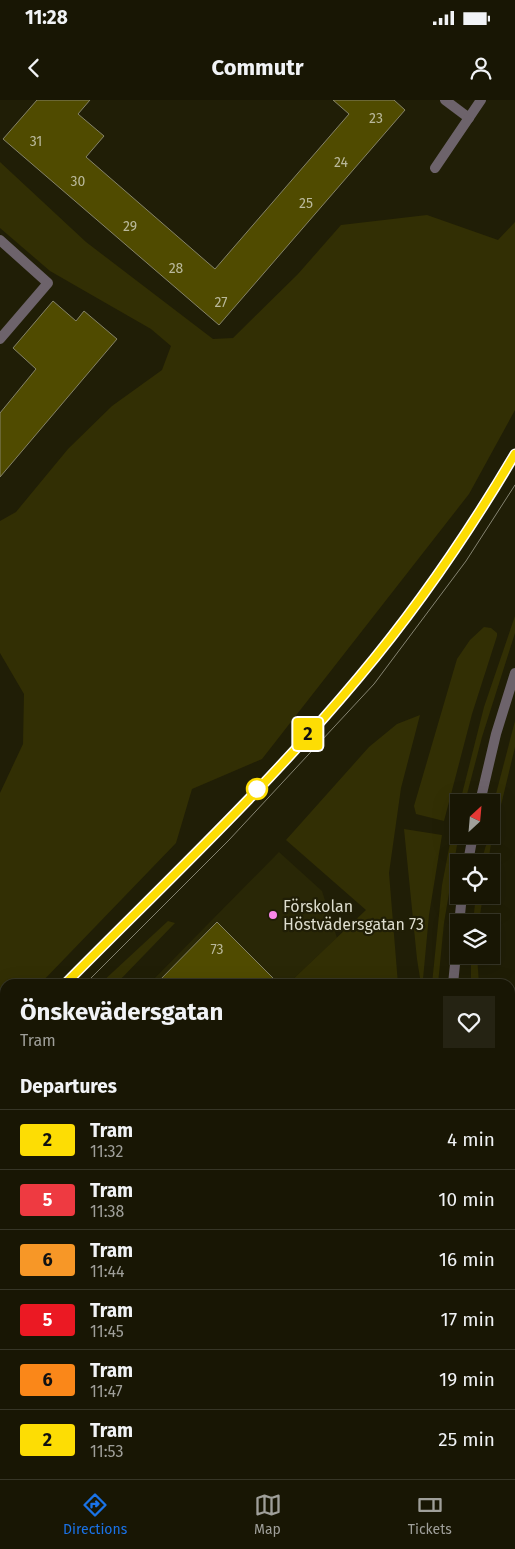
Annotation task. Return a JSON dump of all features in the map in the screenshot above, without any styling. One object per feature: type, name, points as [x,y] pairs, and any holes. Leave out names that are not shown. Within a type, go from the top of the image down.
[{"type":"street","points":[[444,100],[469,118]]},
{"type":"street","points":[[435,168],[481,100]]},
{"type":"street","points":[[0,240],[48,283],[0,339]]},
{"type":"street","points":[[482,794],[496,734],[515,673]]},
{"type":"street","points":[[454,979],[461,904]]},
{"type":"shaded area","points":[[0,162],[86,242],[213,339],[233,338],[298,274],[341,225],[427,215],[498,240],[515,222],[515,410],[469,494],[262,759],[192,789],[176,843],[45,979],[0,979],[0,793],[23,744],[24,694],[0,653],[0,521],[16,512],[68,449],[112,406],[162,370],[171,346],[151,329],[50,271],[0,228]]},
{"type":"shaded area","points":[[515,616],[515,633],[482,737],[467,794],[462,794],[484,707]]},
{"type":"shaded area","points":[[484,627],[491,628],[497,633],[472,714],[444,821],[416,814],[414,806],[457,659],[470,640]]},
{"type":"shaded area","points":[[420,715],[401,788],[389,873],[398,979],[293,979],[366,910],[286,840],[369,747],[397,724]]},
{"type":"shaded area","points":[[515,721],[515,747],[500,809],[500,794],[496,794]]},
{"type":"shaded area","points":[[404,829],[442,835],[429,915],[423,979],[420,978],[417,959]]},
{"type":"shaded area","points":[[450,843],[457,844],[456,854],[450,854],[450,887],[438,979],[433,979],[442,885]]},
{"type":"shaded area","points":[[486,844],[491,844],[489,854],[483,854]]},
{"type":"shaded area","name":"Förskolan Höstvädersgatan 73","points":[[279,852],[322,891],[337,938],[293,979],[154,979]]},
{"type":"shaded area","points":[[475,904],[482,904],[480,914],[474,914]]},
{"type":"shaded area","points":[[168,921],[175,923],[121,979],[105,979]]},
{"type":"shaded area","points":[[471,964],[478,964],[479,979],[471,979]]},
{"type":"building","points":[[37,100],[90,100],[78,114],[104,136],[86,157],[215,269],[349,114],[333,100],[394,100],[405,110],[219,325],[3,139]]},
{"type":"building","points":[[53,301],[76,321],[84,311],[117,339],[0,477],[0,413],[36,369],[13,348]]},
{"type":"building","points":[[217,922],[274,979],[161,979]]},
{"type":"tram line","points":[[70,979],[289,757],[359,677],[442,569],[480,512],[515,454]]},
{"type":"tram line","name":"2","points":[[70,979],[242,805],[358,678],[401,624],[454,549],[515,454]]},
{"type":"tram line","points":[[90,979],[229,840],[374,684],[466,561],[515,485]]},
{"type":"place","name":"Förskolan Höstvädersgatan 73","points":[[273,915]]}]
